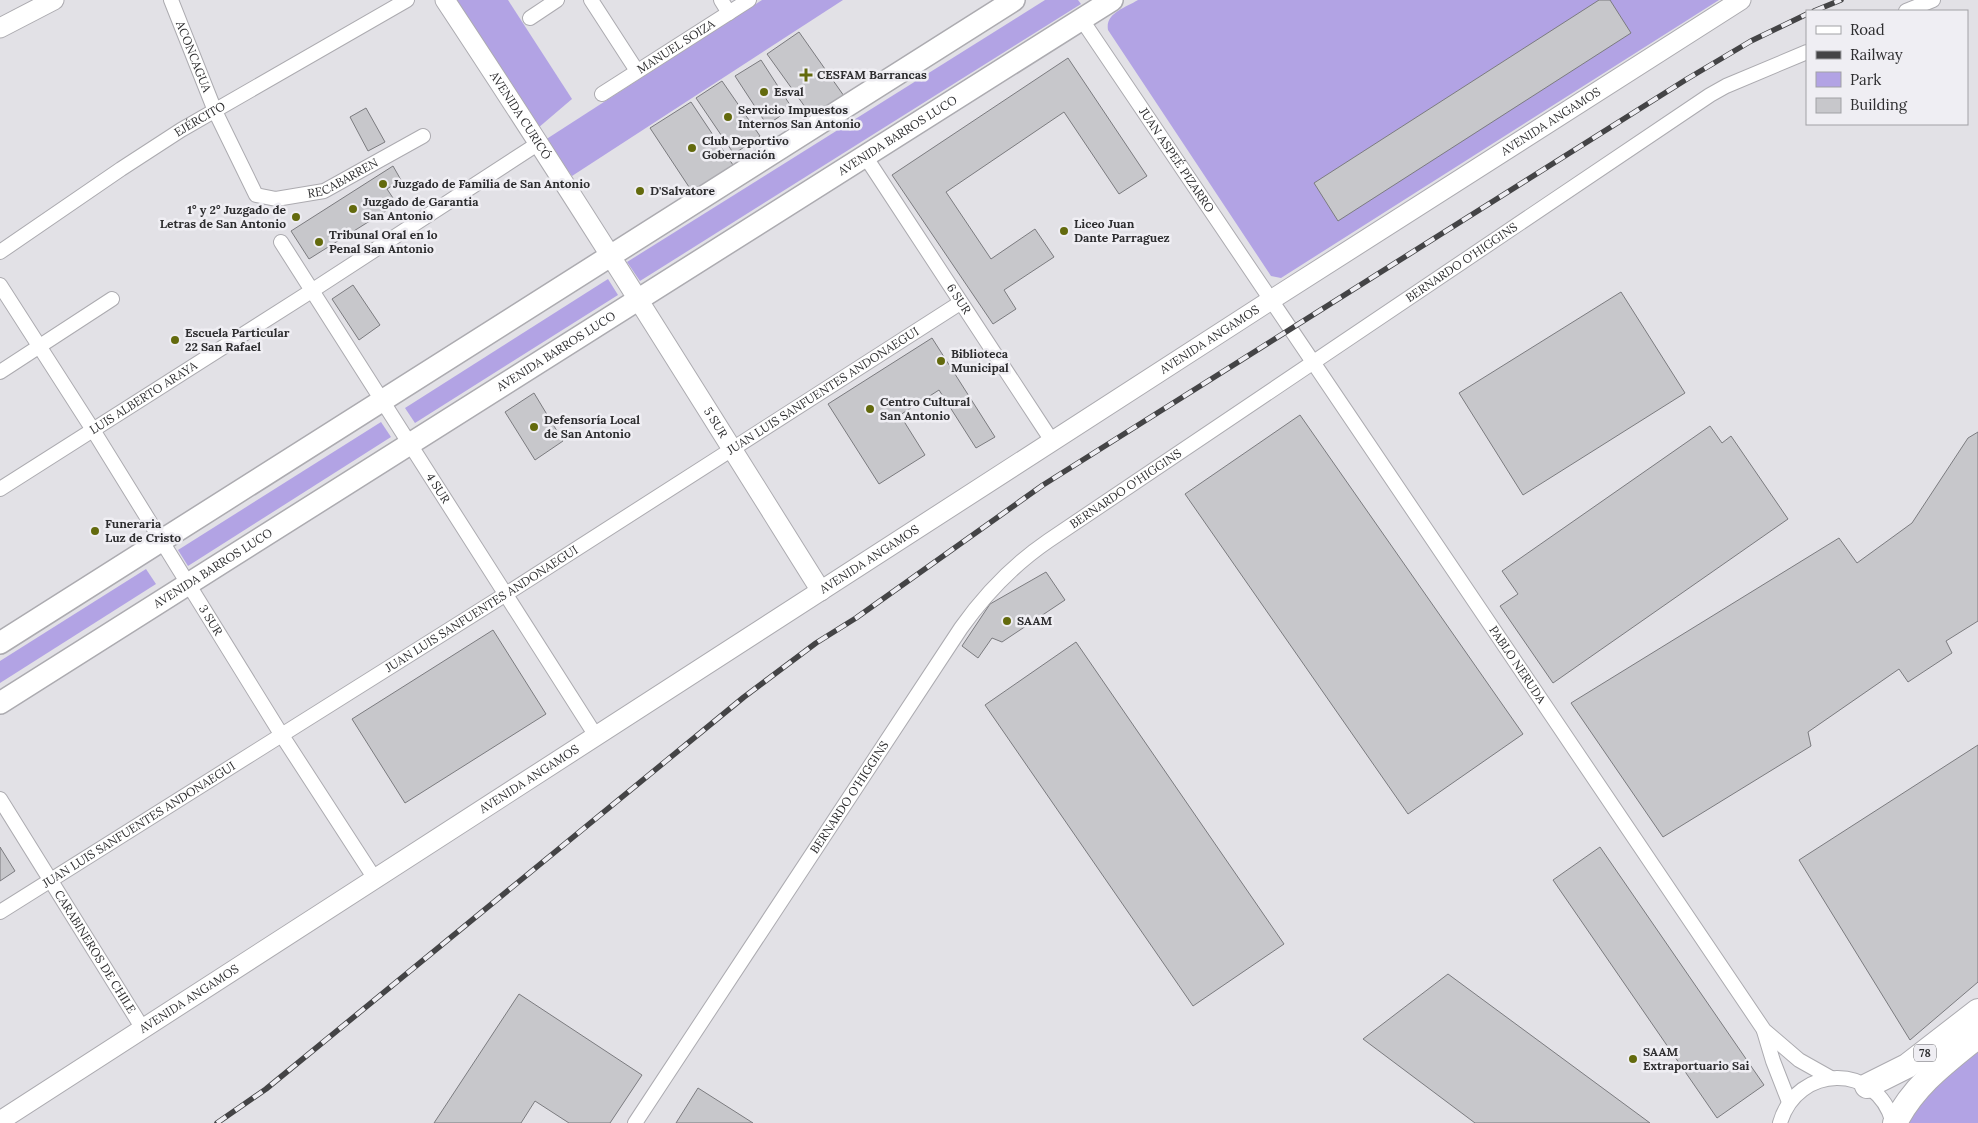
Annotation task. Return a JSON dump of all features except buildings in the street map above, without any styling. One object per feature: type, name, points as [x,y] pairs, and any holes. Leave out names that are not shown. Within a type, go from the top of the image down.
[{"type":"highway","name":"78","points":[[1867,1086],[1907,1066],[1978,1012]]},
{"type":"highway","name":"78","points":[[1894,1123],[1926,1079],[1978,1036]]},
{"type":"main road","points":[[0,644],[1014,0]]},
{"type":"main road","name":"AVENIDA BARROS LUCO","points":[[0,703],[865,156],[1081,10],[1112,0]]},
{"type":"street","points":[[0,28],[54,0]]},
{"type":"street","name":"ACONCAGUA","points":[[172,0],[215,111],[256,195]]},
{"type":"street","name":"EJÉRCITO","points":[[0,252],[121,169],[215,111],[407,0]]},
{"type":"street","name":"AVENIDA CURICÓ","points":[[445,0],[611,256]]},
{"type":"street","points":[[530,18],[557,0]]},
{"type":"street","points":[[591,0],[637,72]]},
{"type":"street","points":[[721,0],[729,13]]},
{"type":"street","name":"MANUEL SOIZA","points":[[602,94],[749,0]]},
{"type":"street","name":"AVENIDA ANGAMOS","points":[[0,1121],[1052,441],[1741,0]]},
{"type":"street","points":[[1908,10],[1933,0]]},
{"type":"street","name":"JUAN ASPEÉ PIZARRO","points":[[1081,10],[1271,300]]},
{"type":"street","name":"BERNARDO O'HIGGINS","points":[[635,1123],[961,628],[992,588],[1009,571],[1041,546],[1710,95],[1726,86],[1806,52]]},
{"type":"street","name":"RECABARREN","points":[[256,195],[276,199],[324,191],[423,136]]},
{"type":"street","name":"LUIS ALBERTO ARAYA","points":[[0,490],[539,143]]},
{"type":"street","name":"6 SUR","points":[[865,156],[1052,441]]},
{"type":"street","name":"4 SUR","points":[[281,242],[596,736]]},
{"type":"street","name":"5 SUR","points":[[611,256],[821,591]]},
{"type":"street","name":"3 SUR","points":[[0,285],[93,430],[281,734],[375,879]]},
{"type":"street","points":[[0,372],[112,299]]},
{"type":"street","name":"PABLO NERUDA","points":[[1271,300],[1764,1030],[1799,1060],[1831,1078]]},
{"type":"street","name":"JUAN LUIS SANFUENTES ANDONAEGUI","points":[[0,912],[506,594],[960,303]]},
{"type":"street","name":"CARABINEROS DE CHILE","points":[[0,799],[143,1029]]},
{"type":"street","name":"PABLO NERUDA","points":[[1764,1030],[1773,1062],[1789,1102]]},
{"type":"street","points":[[1780,1123],[1789,1102],[1807,1085],[1831,1078],[1843,1078],[1867,1086],[1885,1103],[1894,1123]]},
{"type":"green space","points":[[454,0],[508,0],[572,99],[538,128]]},
{"type":"green space","points":[[762,0],[843,0],[572,176],[545,140]]},
{"type":"green space","points":[[1045,0],[1078,0],[1081,4],[640,281],[627,262]]},
{"type":"green space","points":[[1138,0],[1719,0],[1281,278],[1271,276],[1108,30],[1108,24],[1113,15]]},
{"type":"green space","points":[[608,279],[618,295],[415,423],[405,408]]},
{"type":"green space","points":[[381,422],[391,437],[188,566],[178,550]]},
{"type":"green space","points":[[146,569],[156,584],[0,683],[0,661]]},
{"type":"green space","points":[[1978,1052],[1978,1123],[1908,1123],[1931,1088]]},
{"type":"railway","points":[[1816,10],[1841,0]]},
{"type":"railway","points":[[217,1123],[266,1089],[744,697],[816,643],[856,618],[1043,485],[1687,79],[1751,41],[1806,14]]},
{"type":"place","name":"CESFAM Barrancas","points":[[806,75]]},
{"type":"place","name":"Esval","points":[[764,92]]},
{"type":"place","name":"Servicio Impuestos Internos San Antonio","points":[[728,117]]},
{"type":"place","name":"Club Deportivo Gobernación","points":[[692,148]]},
{"type":"place","name":"Juzgado de Familia de San Antonio","points":[[383,184]]},
{"type":"place","name":"D'Salvatore","points":[[640,191]]},
{"type":"place","name":"Juzgado de Garantia San Antonio","points":[[353,209]]},
{"type":"place","name":"1° y 2° Juzgado de Letras de San Antonio","points":[[296,217]]},
{"type":"place","name":"Liceo Juan Dante Parraguez","points":[[1064,231]]},
{"type":"place","name":"Tribunal Oral en lo Penal San Antonio","points":[[319,242]]},
{"type":"place","name":"Escuela Particular 22 San Rafael","points":[[175,340]]},
{"type":"place","name":"Biblioteca Municipal","points":[[941,361]]},
{"type":"place","name":"Centro Cultural San Antonio","points":[[870,409]]},
{"type":"place","name":"Defensoría Local de San Antonio","points":[[534,427]]},
{"type":"place","name":"Funeraria Luz de Cristo","points":[[95,531]]},
{"type":"place","name":"SAAM","points":[[1007,621]]},
{"type":"place","name":"SAAM Extraportuario Sai","points":[[1633,1059]]}]
